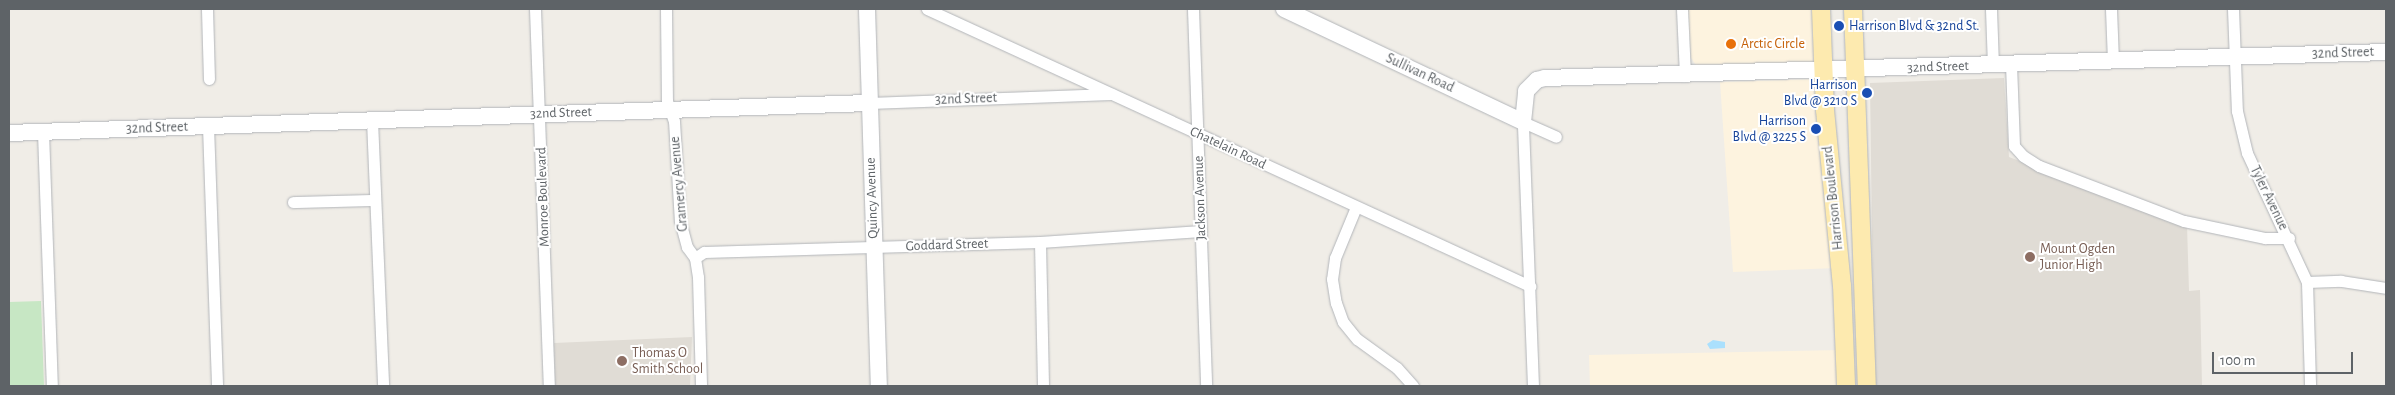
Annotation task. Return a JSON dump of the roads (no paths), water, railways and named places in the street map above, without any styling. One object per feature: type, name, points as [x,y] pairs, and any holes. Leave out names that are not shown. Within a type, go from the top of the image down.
[{"type":"main road","name":"Harrison Boulevard","points":[[1821,9],[1823,71],[1842,281],[1846,386]]},
{"type":"main road","name":"Harrison Boulevard","points":[[1853,9],[1867,386]]},
{"type":"street","points":[[207,9],[210,79]]},
{"type":"street","name":"Monroe Boulevard","points":[[535,9],[549,386]]},
{"type":"street","name":"Gramercy Avenue","points":[[666,9],[667,101],[674,121],[680,221],[688,247],[695,258],[702,386]]},
{"type":"street","name":"Quincy Avenue","points":[[867,9],[868,103],[880,386]]},
{"type":"street","name":"Chatelain Road","points":[[926,9],[1530,286]]},
{"type":"street","name":"Jackson Avenue","points":[[1193,9],[1206,386]]},
{"type":"street","name":"Sullivan Road","points":[[1284,9],[1556,137]]},
{"type":"street","points":[[1682,9],[1685,76]]},
{"type":"street","points":[[1991,9],[1993,65]]},
{"type":"street","points":[[2111,9],[2113,60]]},
{"type":"street","name":"Tyler Avenue","points":[[2233,9],[2236,111],[2247,153],[2289,238],[2307,282],[2310,386]]},
{"type":"street","name":"32nd Street","points":[[1523,122],[1526,91],[1537,80],[2386,52]]},
{"type":"street","points":[[2011,64],[2014,146],[2023,156],[2039,166],[2184,221],[2265,238],[2289,238]]},
{"type":"street","name":"32nd Street","points":[[9,133],[1114,94]]},
{"type":"street","points":[[372,120],[383,386]]},
{"type":"street","points":[[1523,122],[1533,386]]},
{"type":"street","points":[[208,126],[217,386]]},
{"type":"street","points":[[43,132],[52,386]]},
{"type":"street","points":[[293,202],[375,200]]},
{"type":"street","points":[[1356,207],[1338,247],[1332,270],[1336,302],[1343,322],[1357,339],[1397,368],[1413,386]]},
{"type":"street","name":"Goddard Street","points":[[695,258],[704,252],[1040,242],[1201,231]]},
{"type":"street","points":[[1040,242],[1043,386]]},
{"type":"street","points":[[2307,282],[2341,281],[2386,288]]},
{"type":"water","points":[[1713,340],[1725,342],[1725,348],[1710,349],[1707,344]]},
{"type":"place","name":"Harrison Blvd & 32nd St.","points":[[1839,26]]},
{"type":"place","name":"Arctic Circle","points":[[1731,44]]},
{"type":"place","name":"Harrison Blvd @ 3210 S","points":[[1867,93]]},
{"type":"place","name":"Harrison Blvd @ 3225 S","points":[[1816,129]]},
{"type":"place","name":"Mount Ogden Junior High","points":[[2030,257]]},
{"type":"place","name":"Thomas O Smith School","points":[[622,361]]}]
